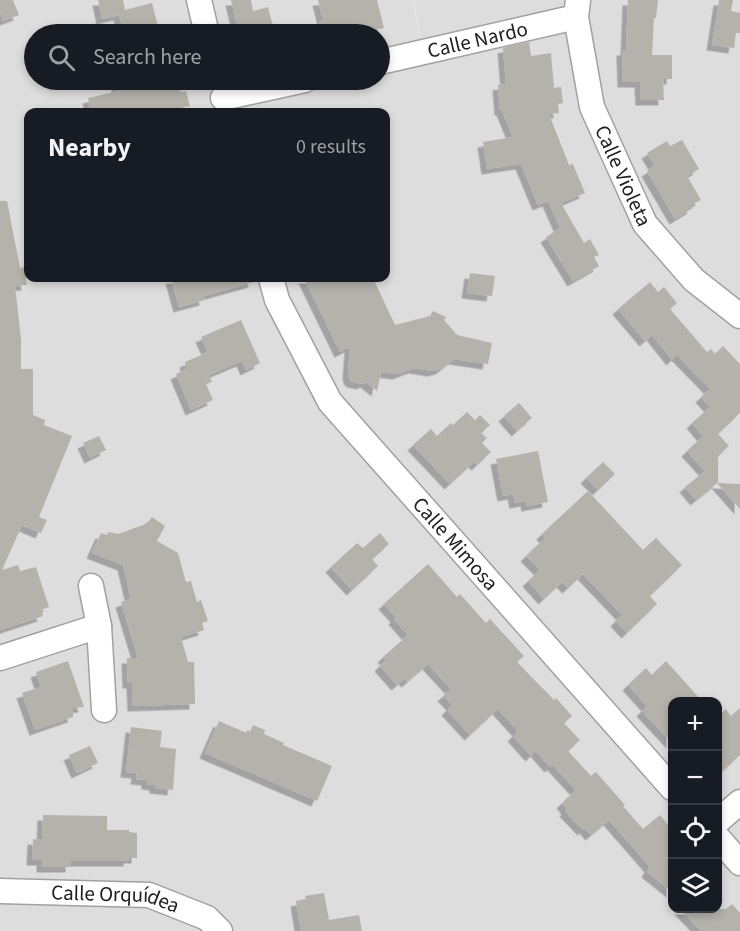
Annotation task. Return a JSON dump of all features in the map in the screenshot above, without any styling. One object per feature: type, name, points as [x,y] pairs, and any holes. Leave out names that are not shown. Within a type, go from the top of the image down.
[{"type":"street","points":[[199,0],[205,24]]},
{"type":"street","name":"Calle Nardo","points":[[390,59],[577,8]]},
{"type":"street","name":"Calle Violeta","points":[[577,8],[592,107],[645,224],[693,280],[740,316]]},
{"type":"street","points":[[223,97],[257,90]]},
{"type":"street","name":"Calle Mimosa","points":[[272,282],[277,300],[330,402],[668,783]]},
{"type":"street","points":[[91,586],[99,626],[104,710]]},
{"type":"street","points":[[0,658],[99,626]]},
{"type":"street","points":[[722,818],[740,802]]},
{"type":"street","points":[[722,843],[740,862]]},
{"type":"street","name":"Calle Orquídea","points":[[0,891],[149,895],[207,918],[220,931]]},
{"type":"shaded area","points":[[0,0],[413,0],[426,73],[414,0],[740,0],[740,931],[0,931]]},
{"type":"building","points":[[0,0],[13,0],[19,15],[3,21]]},
{"type":"building","points":[[98,0],[123,0],[125,10],[152,3],[157,24],[121,24],[119,15],[102,19]]},
{"type":"building","points":[[231,0],[251,0],[253,11],[268,7],[272,24],[237,24]]},
{"type":"building","points":[[318,0],[377,0],[383,24],[320,24],[319,21],[323,20]]},
{"type":"building","points":[[628,0],[658,0],[656,18],[654,18],[652,55],[672,55],[672,79],[663,79],[664,100],[641,100],[640,82],[623,82],[622,50],[626,50]]},
{"type":"building","points":[[719,0],[733,0],[731,11],[740,13],[740,33],[736,33],[734,48],[712,45]]},
{"type":"building","points":[[529,42],[531,56],[551,53],[554,88],[561,87],[563,103],[558,104],[559,113],[549,114],[569,165],[573,164],[585,193],[561,203],[584,243],[590,239],[599,255],[594,257],[599,266],[573,281],[546,237],[560,228],[548,201],[538,205],[521,164],[487,169],[483,142],[513,137],[502,110],[500,110],[498,85],[506,84],[503,48]]},
{"type":"building","points":[[118,91],[186,91],[190,106],[181,108],[90,108],[88,98]]},
{"type":"building","points":[[682,140],[699,169],[687,176],[701,200],[691,205],[693,208],[675,219],[647,171],[655,166],[647,153],[667,141],[670,146]]},
{"type":"building","points":[[0,201],[7,201],[20,268],[24,267],[24,282],[27,285],[15,286],[21,339],[21,369],[33,369],[33,415],[45,420],[44,425],[72,436],[39,517],[47,520],[41,533],[22,525],[2,570],[18,565],[20,571],[36,567],[49,607],[41,610],[43,616],[0,630]]},
{"type":"building","points":[[470,273],[495,276],[492,296],[467,293]]},
{"type":"building","points":[[172,282],[254,282],[204,296],[205,300],[179,307]]},
{"type":"building","points":[[306,282],[375,282],[395,325],[430,316],[433,311],[446,317],[444,320],[457,335],[492,343],[488,364],[454,359],[441,369],[433,371],[414,368],[398,374],[381,372],[377,391],[366,382],[362,384],[350,380],[348,374],[350,347],[340,352]]},
{"type":"building","points":[[650,282],[658,292],[664,287],[677,303],[670,309],[707,352],[711,349],[715,354],[723,346],[740,364],[740,413],[718,434],[729,446],[718,456],[718,483],[740,484],[740,509],[717,483],[696,500],[685,487],[705,471],[687,451],[703,436],[692,423],[710,407],[701,397],[710,389],[677,355],[672,360],[652,335],[645,341],[618,309]]},
{"type":"building","points":[[241,320],[260,363],[246,370],[242,361],[209,375],[212,382],[206,384],[213,400],[191,410],[176,374],[187,369],[185,362],[208,352],[201,337]]},
{"type":"building","points":[[519,403],[532,418],[517,431],[504,416]]},
{"type":"building","points":[[467,412],[475,420],[480,415],[490,425],[481,433],[487,438],[482,443],[491,452],[477,465],[474,462],[450,484],[413,445],[431,429],[437,436]]},
{"type":"building","points":[[99,436],[106,450],[90,458],[83,443]]},
{"type":"building","points":[[538,451],[548,502],[527,506],[526,501],[515,503],[513,494],[503,496],[496,459]]},
{"type":"building","points":[[603,462],[615,474],[598,490],[586,478]]},
{"type":"building","points":[[588,491],[643,550],[656,538],[682,565],[650,596],[657,604],[627,633],[616,621],[622,615],[583,574],[568,588],[562,582],[544,599],[528,581],[540,570],[526,556],[545,538],[542,534]]},
{"type":"building","points":[[152,517],[165,526],[157,541],[178,553],[186,582],[191,581],[197,602],[201,600],[208,621],[202,623],[204,630],[181,637],[188,662],[194,662],[195,704],[133,706],[132,683],[128,683],[127,658],[138,658],[121,602],[131,599],[123,565],[92,553],[101,533],[118,534],[146,524]]},
{"type":"building","points":[[380,533],[389,544],[372,559],[378,566],[352,590],[331,567],[357,543],[363,548]]},
{"type":"building","points":[[428,564],[457,597],[460,594],[486,623],[490,619],[524,656],[517,662],[572,716],[564,723],[580,740],[568,751],[591,776],[596,772],[643,829],[660,815],[668,825],[668,889],[647,872],[650,867],[609,820],[591,835],[565,811],[567,809],[562,803],[576,790],[553,765],[550,767],[536,751],[531,756],[513,736],[518,731],[498,709],[470,735],[447,710],[452,705],[443,696],[451,689],[428,664],[407,682],[404,679],[397,685],[380,666],[386,660],[383,657],[408,635],[384,604]]},
{"type":"building","points":[[68,661],[84,707],[73,708],[73,717],[35,730],[22,693],[41,687],[36,672]]},
{"type":"building","points":[[666,661],[698,697],[668,697],[668,739],[642,711],[647,706],[628,685],[646,668],[652,675]]},
{"type":"building","points":[[740,708],[740,755],[722,771],[722,713],[726,709],[731,716]]},
{"type":"building","points":[[219,721],[249,734],[253,725],[265,730],[264,734],[284,743],[283,745],[332,766],[317,801],[205,753]]},
{"type":"building","points":[[131,727],[162,731],[160,747],[176,749],[173,790],[155,788],[155,785],[147,784],[147,780],[136,779],[137,773],[126,772]]},
{"type":"building","points":[[90,746],[98,763],[77,773],[69,755]]},
{"type":"building","points":[[43,815],[107,816],[107,830],[129,830],[129,832],[137,833],[137,858],[129,858],[129,861],[71,861],[71,867],[42,867],[42,860],[32,860],[33,839],[42,840]]},
{"type":"building","points":[[324,893],[329,920],[359,915],[362,931],[301,931],[296,901],[306,899],[305,896]]},
{"type":"building","points":[[732,904],[740,913],[740,931],[701,931],[684,913],[722,913],[722,909]]}]
